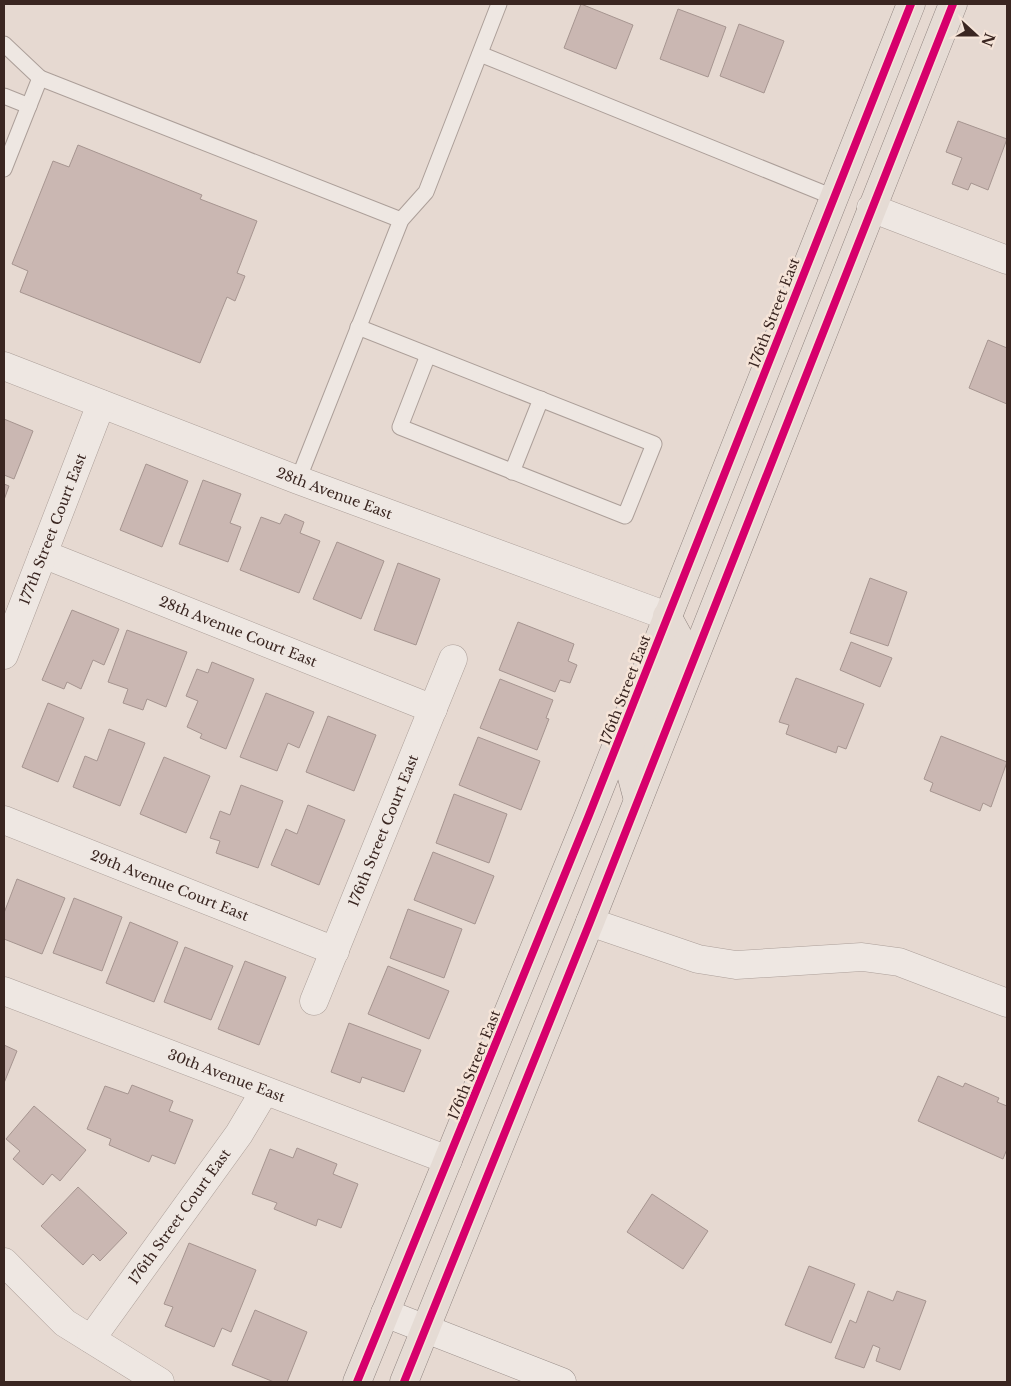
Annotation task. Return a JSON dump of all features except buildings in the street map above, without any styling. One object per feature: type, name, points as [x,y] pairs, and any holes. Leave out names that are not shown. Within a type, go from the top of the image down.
[{"type":"main road","points":[[404,1382],[590,922],[953,4]]},
{"type":"main road","name":"176th Street East","points":[[357,1382],[590,815],[907,5]]},
{"type":"main road","points":[[638,800],[629,766],[679,638],[667,616]]},
{"type":"street","points":[[871,208],[1007,260]]},
{"type":"street","name":"28th Avenue East","points":[[4,366],[298,480],[667,616]]},
{"type":"street","name":"177th Street Court East","points":[[4,655],[101,404]]},
{"type":"street","name":"28th Avenue Court East","points":[[43,554],[433,709]]},
{"type":"street","name":"176th Street Court East","points":[[314,1002],[453,659]]},
{"type":"street","name":"29th Avenue Court East","points":[[4,820],[335,951]]},
{"type":"street","points":[[590,922],[698,959],[736,965],[862,957],[899,962],[1007,1003]]},
{"type":"street","name":"30th Avenue East","points":[[4,991],[264,1092],[448,1160]]},
{"type":"street","name":"176th Street Court East","points":[[91,1340],[239,1134],[264,1092]]},
{"type":"street","points":[[4,1262],[65,1323],[160,1382]]},
{"type":"street","points":[[385,1313],[562,1382]]},
{"type":"lane","points":[[298,480],[401,220],[426,192],[499,4]]},
{"type":"lane","points":[[4,44],[40,78],[401,220]]},
{"type":"lane","points":[[480,54],[833,197]]},
{"type":"lane","points":[[4,169],[40,78]]},
{"type":"lane","points":[[4,96],[29,106]]},
{"type":"lane","points":[[358,327],[654,444],[625,516],[400,427],[428,355]]},
{"type":"lane","points":[[512,472],[540,399]]},
{"type":"cycle path","points":[[357,1382],[589,815],[911,4]]},
{"type":"cycle path","points":[[404,1382],[590,922],[953,4]]}]
